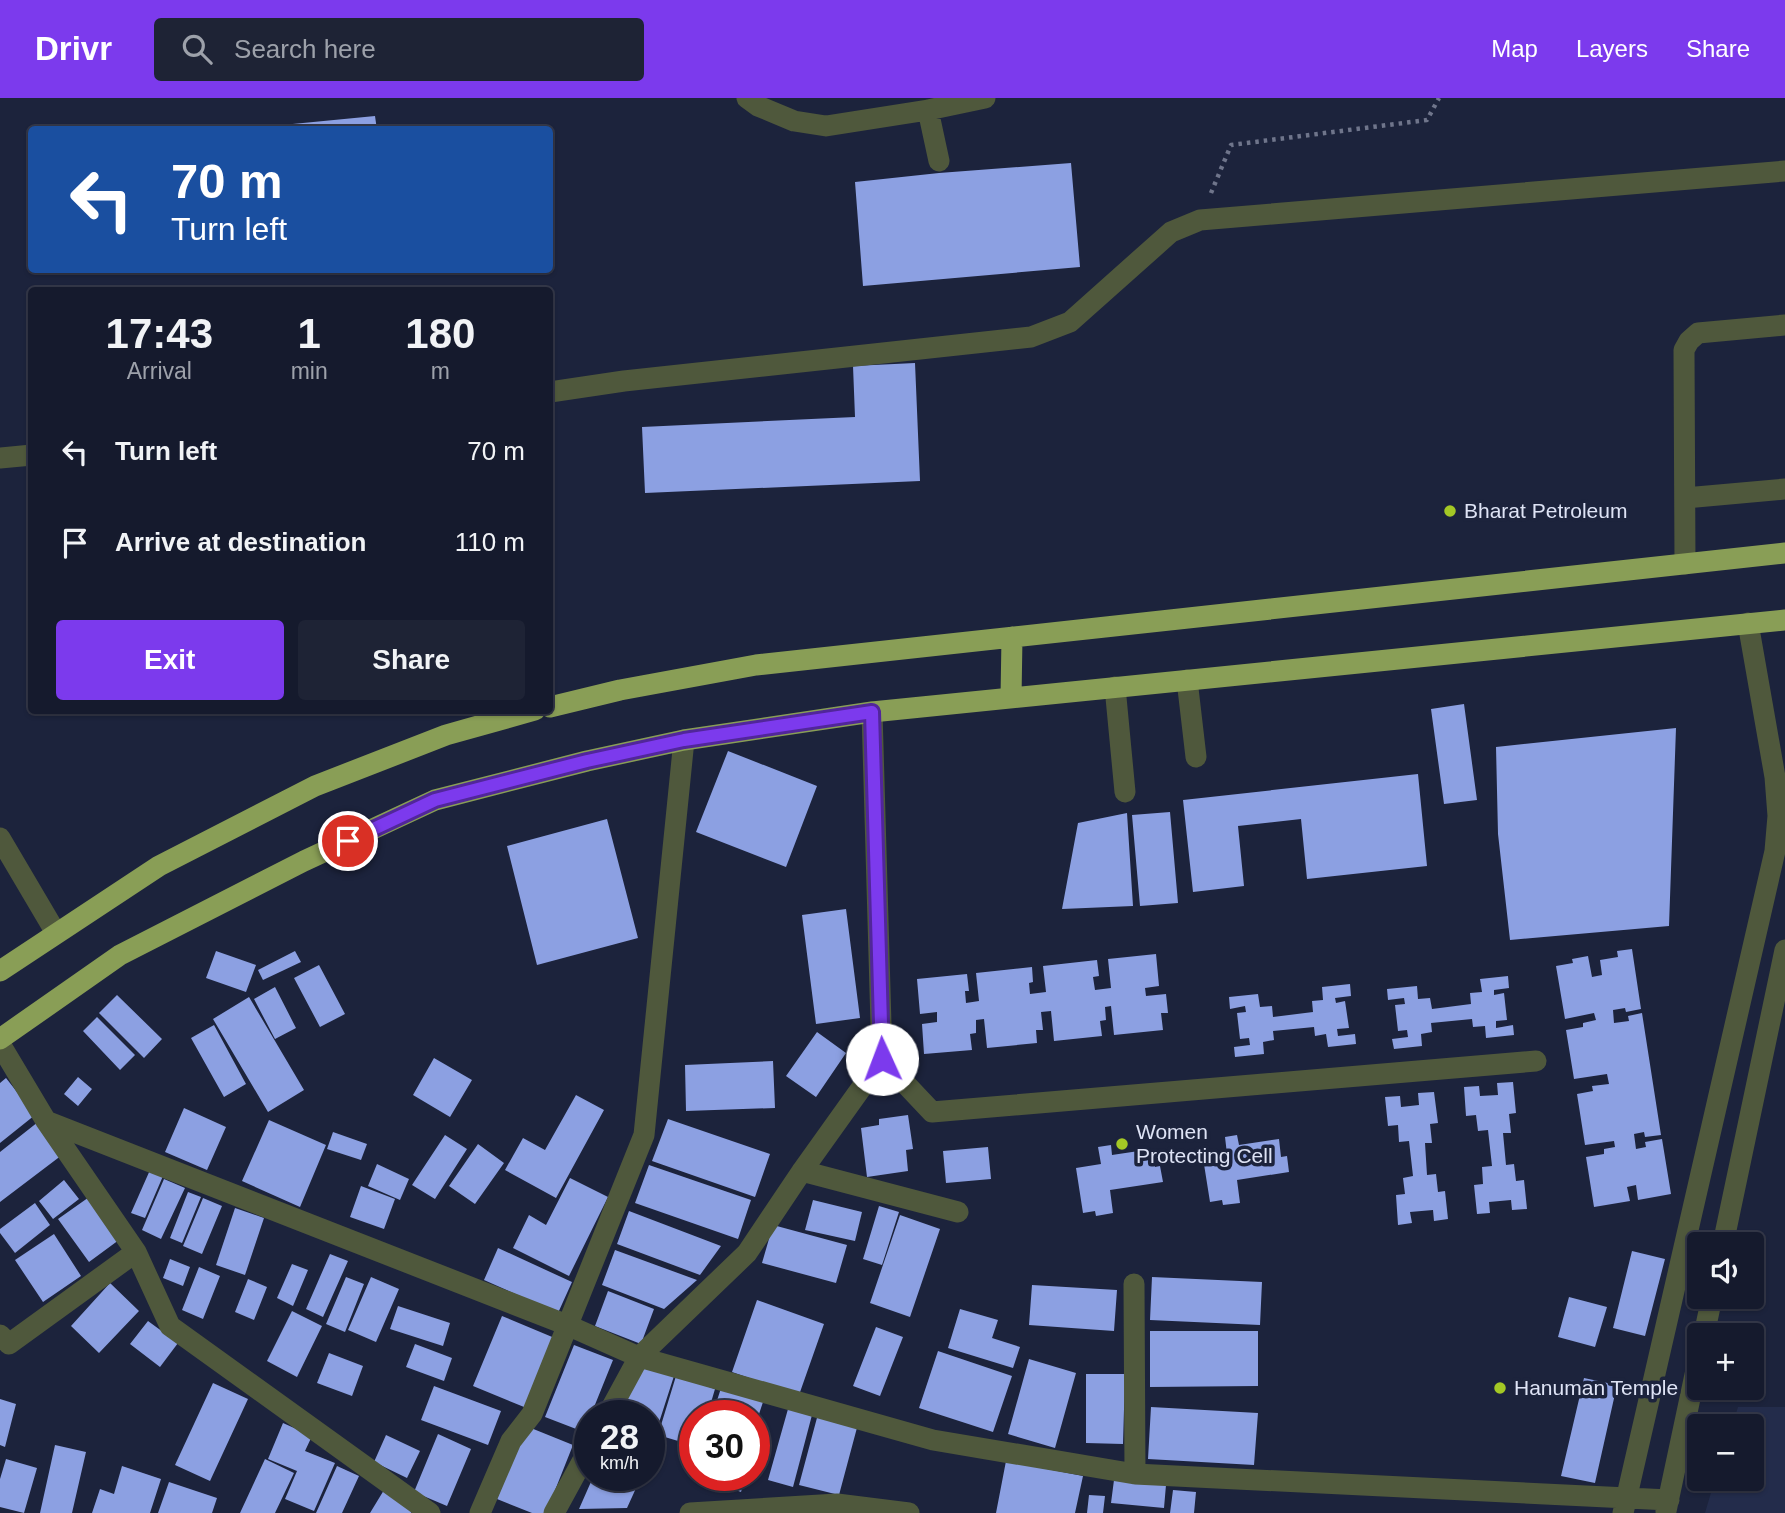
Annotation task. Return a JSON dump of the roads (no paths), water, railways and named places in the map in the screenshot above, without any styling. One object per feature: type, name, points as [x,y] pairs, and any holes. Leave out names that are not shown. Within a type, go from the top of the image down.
[{"type":"highway","points":[[553,706],[620,690],[757,665],[1785,554]]},
{"type":"highway","points":[[0,1041],[120,955],[304,861],[435,800],[587,761],[684,740],[872,712],[1785,620]]},
{"type":"highway","points":[[1011,698],[1012,637]]},
{"type":"highway","points":[[0,971],[159,866],[315,786],[446,735],[521,714]]},
{"type":"street","points":[[747,98],[758,106],[794,121],[826,126],[985,98]]},
{"type":"street","points":[[896,98],[914,109],[928,110],[942,106],[953,98]]},
{"type":"street","points":[[928,110],[939,161]]},
{"type":"street","points":[[553,392],[1031,337],[1070,322],[1171,232],[1200,220],[1785,171]]},
{"type":"street","points":[[1685,564],[1684,350],[1698,333],[1785,325]]},
{"type":"street","points":[[0,458],[28,455]]},
{"type":"street","points":[[1685,498],[1785,489]]},
{"type":"street","points":[[1625,1505],[1775,850],[1778,816],[1775,777],[1748,624]]},
{"type":"street","points":[[1187,680],[1196,757]]},
{"type":"street","points":[[1115,687],[1125,792]]},
{"type":"street","points":[[616,1400],[639,1357],[747,1254],[882,1059],[872,712]]},
{"type":"street","points":[[480,1513],[511,1441],[533,1414],[644,1135],[684,740]]},
{"type":"street","points":[[0,838],[56,933]]},
{"type":"street","points":[[1726,1232],[1785,950]]},
{"type":"street","points":[[0,1041],[46,1121],[136,1252],[170,1326],[430,1513]]},
{"type":"street","points":[[882,1059],[932,1112],[1536,1061]]},
{"type":"street","points":[[46,1121],[567,1325],[639,1357],[933,1440],[1135,1474],[1667,1506],[1690,1400]]},
{"type":"street","points":[[802,1171],[958,1212]]},
{"type":"street","points":[[0,1335],[9,1344],[136,1252]]},
{"type":"street","points":[[1134,1283],[1135,1474]]},
{"type":"street","points":[[554,1513],[574,1476]]},
{"type":"street","points":[[698,1513],[837,1503],[909,1513]]},
{"type":"place","name":"Bharat Petroleum","points":[[1450,511]]},
{"type":"place","name":"Women Protecting Cell","points":[[1122,1144]]},
{"type":"place","name":"Hanuman Temple","points":[[1500,1388]]}]
